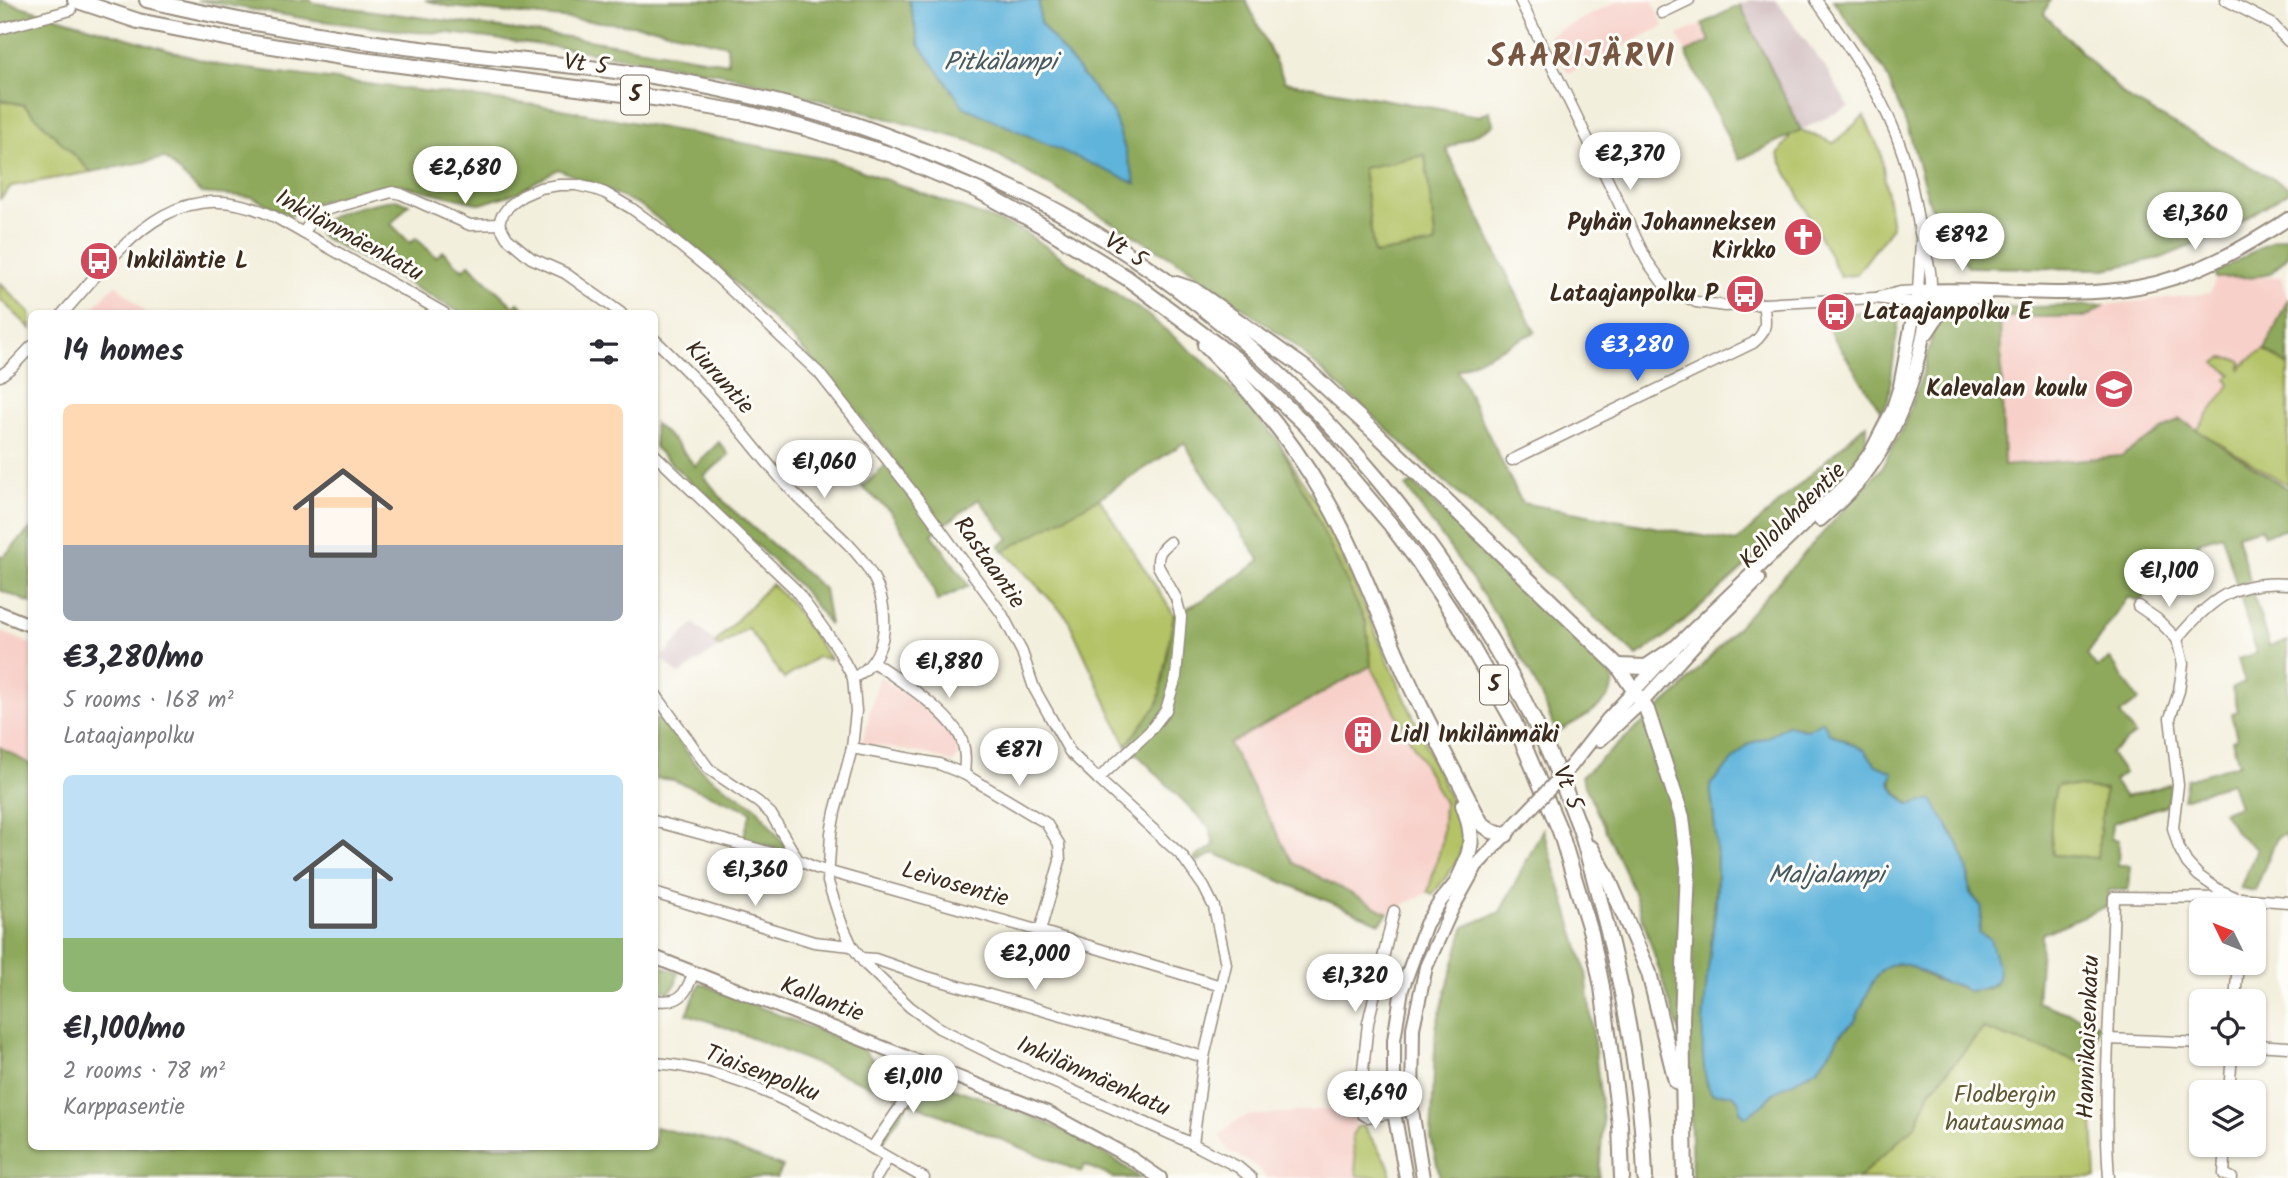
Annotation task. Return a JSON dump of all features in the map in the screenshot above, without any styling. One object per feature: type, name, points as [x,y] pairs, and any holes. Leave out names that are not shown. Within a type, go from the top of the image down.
[{"type":"highway","name":"Vt 5","points":[[147,0],[230,20],[326,36],[659,78],[736,93],[842,120],[983,174],[1021,192],[1075,222],[1168,281],[1266,362],[1319,412],[1374,474],[1411,522],[1452,577],[1485,628],[1541,739],[1581,829],[1612,943],[1632,1048],[1644,1126],[1645,1178]]},
{"type":"highway","name":"Vt 5","points":[[73,5],[240,41],[366,61],[669,100],[746,113],[806,128],[892,155],[976,190],[1041,225],[1127,278],[1236,359],[1306,425],[1360,486],[1425,571],[1476,653],[1514,722],[1560,831],[1591,933],[1602,987],[1616,1090],[1622,1178]]},
{"type":"highway","points":[[1168,281],[1194,290],[1306,368],[1618,666],[1639,695],[1650,718],[1682,817],[1688,868],[1682,1019],[1685,1178]]},
{"type":"highway","points":[[1158,301],[1231,371],[1297,453],[1327,502],[1356,560],[1415,695],[1481,823],[1492,831],[1509,831]]},
{"type":"highway","points":[[1618,666],[1646,667],[1673,649]]},
{"type":"highway","points":[[1415,695],[1418,709],[1470,823],[1471,845],[1458,880]]},
{"type":"highway","points":[[1581,829],[1608,878],[1649,973],[1682,1110]]},
{"type":"main road","points":[[1924,296],[1993,292],[2103,292],[2140,287],[2209,265],[2241,250],[2288,219]]},
{"type":"main road","points":[[1924,296],[1956,302],[1993,292]]},
{"type":"main road","name":"Kellolahdentie","points":[[1406,1178],[1394,1112],[1394,1040],[1402,989],[1426,924],[1458,880],[1477,865],[1639,695],[1861,479],[1884,447],[1902,414],[1918,368],[1925,337],[1924,296]]},
{"type":"main road","name":"Kellolahdentie","points":[[1639,695],[1673,649],[1846,484],[1871,452],[1892,411],[1924,296]]},
{"type":"main road","points":[[1925,337],[1938,316],[1956,302]]},
{"type":"main road","points":[[0,613],[28,624]]},
{"type":"main road","name":"Kellolahdentie","points":[[1423,1178],[1412,1110],[1413,1028],[1426,967],[1452,909],[1477,865]]},
{"type":"main road","name":"Kallantie","points":[[658,958],[1048,1113],[1131,1158],[1160,1178]]},
{"type":"street","points":[[1520,0],[1647,261],[1665,286],[1696,302],[1725,306],[1924,296]]},
{"type":"street","points":[[1662,13],[1689,0]]},
{"type":"street","name":"Kellolahdentie","points":[[1816,0],[1870,79],[1888,114],[1903,154],[1921,237],[1931,267],[1924,296]]},
{"type":"street","points":[[2226,0],[2272,24],[2288,41]]},
{"type":"street","points":[[0,29],[73,5]]},
{"type":"street","name":"Rastaantie","points":[[499,224],[509,206],[522,196],[540,188],[568,185],[605,193],[656,226],[738,296],[819,373],[918,499],[1002,614],[1022,652],[1034,688],[1070,752],[1191,865],[1214,907],[1226,964],[1204,1057],[1193,1144]]},
{"type":"street","points":[[303,233],[318,212],[392,192],[401,194],[470,225],[499,224],[507,238],[531,258],[565,273],[617,310]]},
{"type":"street","name":"Inkilänmäenkatu","points":[[66,310],[132,239],[158,217],[180,208],[215,201],[253,206],[439,310]]},
{"type":"street","points":[[1512,460],[1753,343],[1762,337],[1766,326],[1763,304]]},
{"type":"street","name":"Kiuruntie","points":[[658,343],[726,413],[797,496],[865,564],[878,589],[884,616],[882,643],[873,662]]},
{"type":"street","points":[[0,376],[28,350]]},
{"type":"street","name":"Inkilänmäenkatu","points":[[658,458],[795,589],[836,646],[853,678],[856,710],[852,748],[835,812],[828,871],[833,901],[852,946],[861,958],[897,995],[939,1028],[1021,1068],[1193,1144],[1238,1167],[1251,1178]]},
{"type":"street","points":[[1098,779],[1149,732],[1166,710],[1176,677],[1181,617],[1176,598],[1157,561],[1158,554],[1170,542]]},
{"type":"street","points":[[2178,639],[2195,618],[2215,601],[2239,587],[2288,584]]},
{"type":"street","points":[[2138,606],[2178,639],[2183,664],[2179,691],[2170,718],[2178,785],[2173,828],[2179,848],[2187,863],[2199,876],[2219,890],[2240,898]]},
{"type":"street","points":[[853,678],[864,672],[873,662],[935,709],[954,726],[963,743],[964,774]]},
{"type":"street","points":[[659,706],[709,769],[771,814],[798,860]]},
{"type":"street","points":[[852,748],[939,764],[964,774],[1046,823],[1059,844],[1060,861],[1040,930]]},
{"type":"street","name":"Leivosentie","points":[[658,822],[1040,930],[1221,986]]},
{"type":"street","points":[[658,894],[814,942],[852,946]]},
{"type":"street","name":"Hannikaisenkatu","points":[[2109,1178],[2109,1039],[2114,897],[2240,898]]},
{"type":"street","points":[[2266,900],[2288,902]]},
{"type":"street","points":[[1394,911],[1368,1023],[1359,1107],[1367,1117],[1412,1110]]},
{"type":"street","points":[[861,958],[875,959],[924,976],[1204,1057]]},
{"type":"street","points":[[658,1000],[680,999],[694,972]]},
{"type":"street","points":[[2109,1039],[2189,1042]]},
{"type":"street","points":[[2266,1046],[2288,1047]]},
{"type":"street","name":"Tiaisenpolku","points":[[658,1063],[673,1064],[743,1084],[811,1114],[924,1178]]},
{"type":"street","points":[[872,1148],[929,1065]]},
{"type":"street","points":[[2225,1157],[2224,1174],[2232,1178]]},
{"type":"street","points":[[876,1178],[888,1158]]},
{"type":"shaded area","points":[[1621,0],[1652,0],[1664,26],[1568,73],[1549,35]]},
{"type":"shaded area","points":[[1749,0],[1776,0],[1827,70],[1849,107],[1801,130],[1740,5]]},
{"type":"shaded area","points":[[1702,24],[1710,41],[1686,53],[1678,35]]},
{"type":"shaded area","name":"Kalevalan koulu","points":[[2281,277],[2288,299],[2265,350],[2249,359],[2197,430],[2180,419],[2121,456],[2004,466],[2000,317],[2087,317],[2105,305],[2210,293],[2216,278]]},
{"type":"shaded area","points":[[116,284],[143,310],[91,310]]},
{"type":"shaded area","points":[[694,623],[719,647],[679,675],[661,658]]},
{"type":"shaded area","points":[[0,631],[28,643],[28,763],[0,747]]},
{"type":"shaded area","points":[[1371,666],[1444,803],[1442,842],[1428,892],[1388,913],[1293,863],[1228,744]]},
{"type":"shaded area","points":[[879,676],[941,722],[954,739],[959,756],[953,763],[928,754],[862,744]]},
{"type":"shaded area","points":[[1351,1109],[1357,1127],[1352,1135],[1358,1178],[1267,1178],[1256,1166],[1229,1151],[1219,1135],[1247,1116]]},
{"type":"green space","points":[[0,0],[218,65],[551,107],[833,160],[1021,230],[1145,313],[1213,369],[1277,439],[1366,623],[1371,666],[1229,744],[1293,863],[1388,913],[1380,923],[1214,853],[1197,862],[1194,858],[1214,846],[1210,828],[1126,745],[1158,704],[1174,615],[1201,601],[1260,561],[1184,443],[1099,498],[1004,551],[999,546],[1009,539],[979,499],[932,534],[969,586],[937,601],[927,572],[891,512],[862,487],[892,456],[836,386],[794,340],[713,262],[640,205],[558,169],[518,192],[481,204],[397,184],[322,201],[290,216],[252,197],[201,193],[165,158],[91,172],[24,105],[0,100]]},
{"type":"green space","points":[[197,0],[310,0],[314,3],[582,39],[728,63],[727,45],[651,27],[451,7],[425,0],[909,0],[919,45],[1136,184],[1113,113],[1040,23],[1039,0],[1246,0],[1285,82],[1479,116],[1489,111],[1494,125],[1446,149],[1535,332],[1457,370],[1522,503],[1736,542],[1866,424],[1866,446],[1833,488],[1668,635],[1637,656],[1292,343],[1184,265],[977,143],[729,75],[572,49],[449,33],[413,32],[313,20]],"holes":[[[1425,155],[1436,244],[1374,254],[1363,168]]]},
{"type":"green space","points":[[1833,0],[2050,0],[2044,14],[2126,97],[2288,187],[2288,192],[2224,232],[2161,258],[2105,269],[1968,267],[1930,205],[1909,132],[1885,72]]},
{"type":"green space","points":[[1740,5],[1801,130],[1739,160],[1686,53],[1710,41],[1702,24]]},
{"type":"green space","points":[[0,100],[24,105],[91,172],[12,186],[0,199]]},
{"type":"green space","points":[[1864,116],[1881,153],[1892,227],[1856,275],[1840,276],[1778,155],[1795,128],[1834,143]]},
{"type":"green space","points":[[1425,155],[1436,244],[1374,254],[1363,168]]},
{"type":"green space","points":[[396,199],[409,204],[391,224],[410,243],[416,238],[436,257],[443,251],[463,270],[469,264],[514,307],[518,303],[526,310],[456,310],[321,236],[318,230],[330,217],[364,205]]},
{"type":"green space","points":[[2288,236],[2288,256],[2270,274],[2216,278],[2215,273],[2272,241]]},
{"type":"green space","points":[[0,283],[28,311],[28,326],[0,299]]},
{"type":"green space","points":[[2288,299],[2288,366],[2265,350]]},
{"type":"green space","points":[[2105,305],[2087,317],[2000,317],[2004,466],[2121,456],[2180,419],[2288,489],[2288,529],[2264,535],[2261,528],[2237,535],[2250,581],[2237,586],[2222,535],[2198,542],[2200,549],[2176,556],[2181,576],[2153,584],[2141,601],[2128,597],[2087,655],[2097,668],[2110,659],[2139,700],[2120,714],[2135,735],[2110,753],[2124,773],[2114,781],[2125,797],[2171,784],[2167,805],[2112,823],[2111,839],[2119,840],[2118,865],[2130,865],[2128,890],[2109,890],[2107,906],[2042,934],[2037,1002],[2099,1024],[2090,1065],[1983,1029],[1930,1091],[1916,1125],[1858,1178],[1692,1178],[1689,1061],[1633,890],[1581,777],[1681,689],[1881,469],[1904,425],[1923,373],[1935,324],[1953,309]],"holes":[[[1787,725],[1829,733],[1864,750],[1876,765],[1892,772],[1892,783],[1903,798],[1911,805],[1922,801],[1944,823],[1960,847],[1971,892],[1982,907],[1979,933],[1995,984],[1989,988],[1968,991],[1960,986],[1933,979],[1908,966],[1890,965],[1876,977],[1854,1022],[1842,1033],[1819,1066],[1777,1090],[1766,1102],[1740,1102],[1733,1094],[1707,1086],[1703,1044],[1717,874],[1717,840],[1710,785],[1748,744],[1768,737]],[[2059,785],[2105,790],[2097,858],[2053,855],[2052,813],[2056,788]]]},
{"type":"green space","points":[[1864,311],[1899,317],[1888,401],[1881,412],[1824,322],[1826,317]]},
{"type":"green space","points":[[2265,350],[2288,366],[2288,485],[2204,434],[1922,801],[1918,802],[2160,432],[2180,419],[2197,430],[2230,385],[2227,379],[2232,374],[2215,363],[2223,358],[2240,360],[2240,370],[2249,359]]},
{"type":"green space","points":[[658,427],[695,466],[719,442],[729,455],[704,476],[727,505],[824,589],[830,625],[802,589],[658,451]]},
{"type":"green space","points":[[1277,439],[1323,514],[1462,826],[1460,854],[1433,894],[1428,892],[1442,842],[1444,803],[1371,666],[1366,623]]},
{"type":"green space","points":[[1412,483],[1610,671],[1613,682],[1611,692],[1586,716],[1556,733],[1527,667],[1490,605],[1406,487]]},
{"type":"green space","points":[[1099,498],[1174,615],[1158,704],[1126,745],[1067,617],[1004,551]]},
{"type":"green space","points":[[28,531],[28,602],[0,590],[0,555],[3,557]]},
{"type":"green space","points":[[771,584],[790,602],[830,659],[817,657],[784,679],[748,628],[719,647],[715,643]]},
{"type":"green space","points":[[2253,593],[2269,646],[2288,641],[2288,840],[2285,834],[2277,837],[2255,891],[2240,888],[2257,849],[2238,834],[2223,812],[2239,806],[2231,783],[2183,799],[2187,779],[2239,764],[2232,740],[2237,738],[2231,714],[2238,711],[2232,688],[2245,683],[2238,659],[2256,653],[2240,596]]},
{"type":"green space","points":[[661,715],[694,762],[708,776],[756,807],[786,847],[785,851],[743,839],[751,811],[673,780],[658,778],[658,718]]},
{"type":"green space","points":[[0,747],[28,763],[28,1150],[658,1150],[658,1128],[713,1141],[783,1167],[777,1178],[0,1178]]},
{"type":"green space","points":[[2059,785],[2105,790],[2097,858],[2053,855],[2051,813],[2056,787]]},
{"type":"green space","points":[[1543,829],[1586,972],[1603,1121],[1599,1178],[1440,1178],[1431,1138],[1436,1027],[1464,927],[1500,912]]},
{"type":"green space","points":[[658,965],[678,973],[675,986],[669,992],[658,990]]},
{"type":"green space","points":[[700,983],[863,1049],[872,1059],[887,1067],[997,1103],[1057,1128],[1086,1142],[1140,1178],[1114,1178],[1085,1165],[1081,1172],[909,1102],[879,1148],[871,1143],[900,1098],[687,1014]]},
{"type":"green space","name":"Flodbergin hautausmaa","points":[[1983,1029],[2090,1065],[2096,1178],[1858,1178],[1916,1125],[1930,1092]]},
{"type":"green space","points":[[1363,1125],[1389,1166],[1391,1178],[1357,1176],[1352,1135],[1357,1127]]},
{"type":"water","name":"Pitkälampi","points":[[909,0],[1039,0],[1040,23],[1113,113],[1136,184],[964,107],[919,44]]},
{"type":"water","name":"Maljalampi","points":[[1823,721],[1829,733],[1864,750],[1876,765],[1893,772],[1890,782],[1896,793],[1910,805],[1933,801],[1958,844],[1967,867],[1970,893],[1982,907],[1979,933],[1990,939],[1998,976],[1991,985],[1968,991],[1907,965],[1897,963],[1881,970],[1872,983],[1855,1021],[1840,1034],[1818,1068],[1772,1094],[1746,1117],[1740,1111],[1740,1102],[1733,1094],[1712,1094],[1706,1078],[1703,1056],[1705,1001],[1717,888],[1710,785],[1748,744],[1768,737],[1787,725],[1807,730]]},
{"type":"place","name":"Pyhän Johanneksen Kirkko","points":[[1803,237]]},
{"type":"place","name":"Inkiläntie L","points":[[99,261]]},
{"type":"place","name":"Lataajanpolku P","points":[[1745,294]]},
{"type":"place","name":"Lataajanpolku E","points":[[1836,312]]},
{"type":"place","name":"Kalevalan koulu","points":[[2114,389]]},
{"type":"place","name":"Lidl Inkilänmäki","points":[[1363,735]]},
{"type":"district","name":"SAARIJÄRVI","points":[[1582,57]]}]
